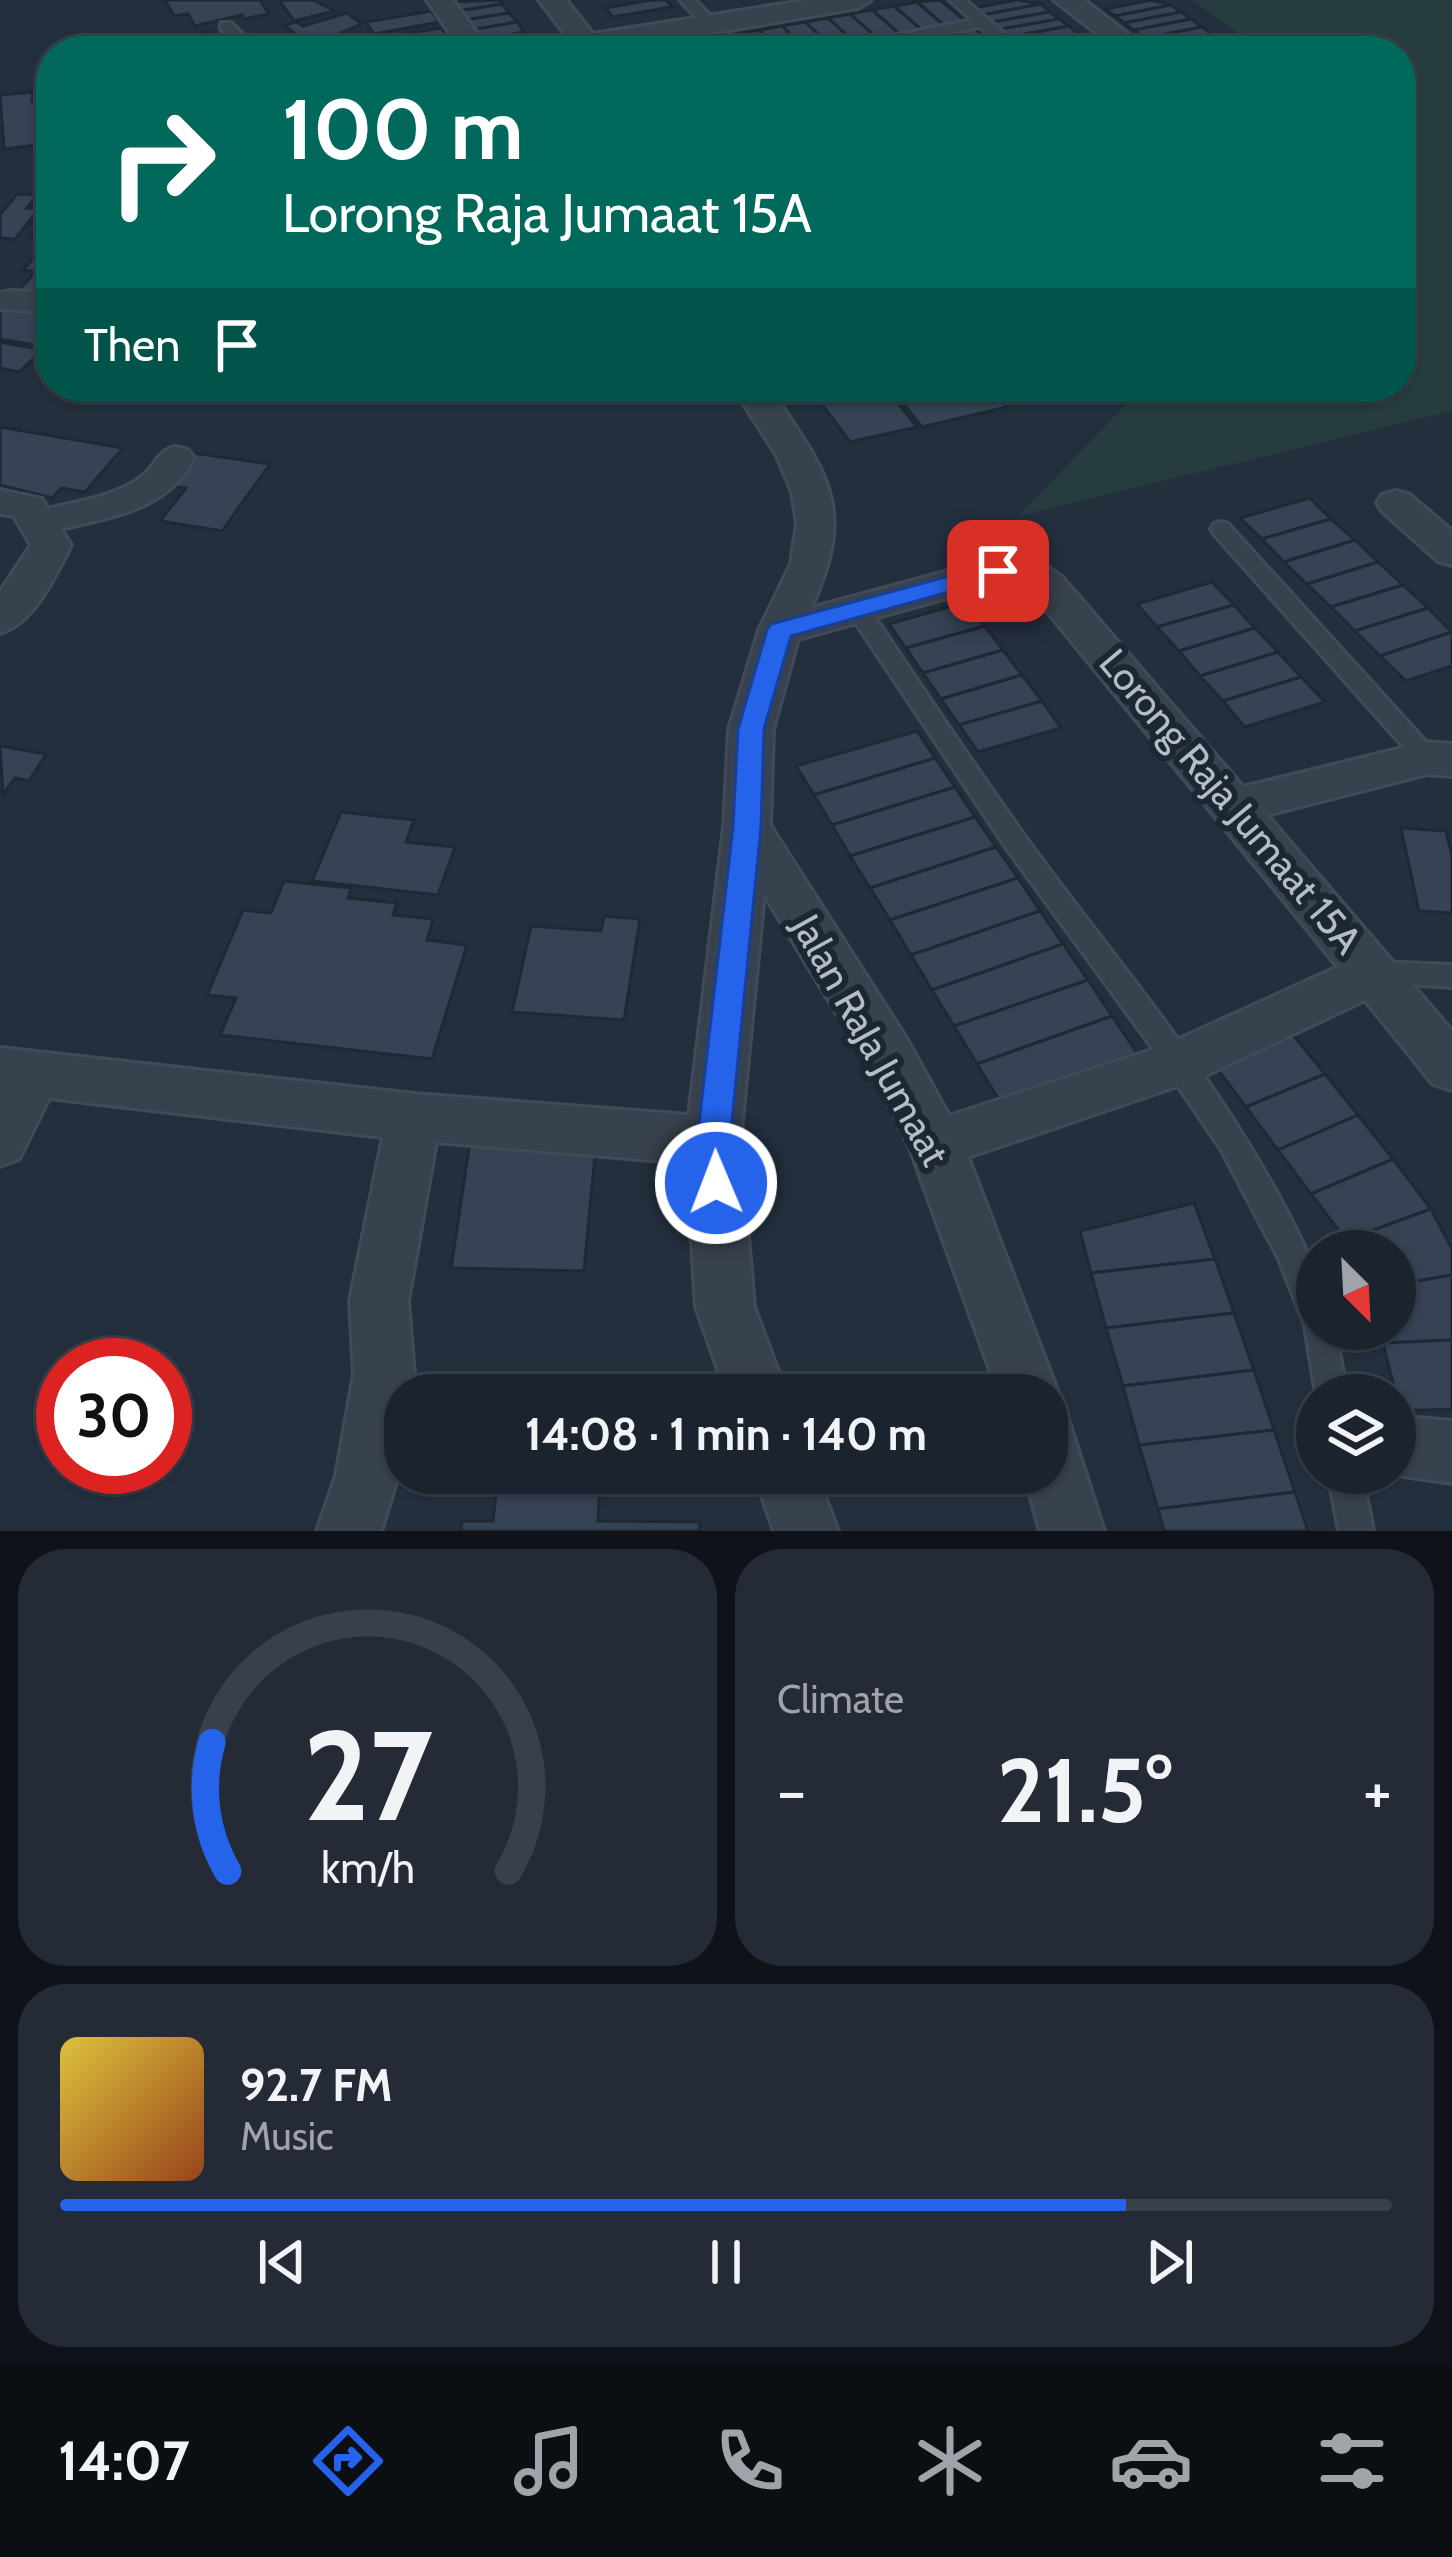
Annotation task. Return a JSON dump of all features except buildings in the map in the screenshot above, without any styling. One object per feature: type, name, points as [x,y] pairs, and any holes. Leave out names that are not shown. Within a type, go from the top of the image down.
[{"type":"street","points":[[440,0],[465,36]]},
{"type":"street","points":[[552,0],[581,36]]},
{"type":"street","points":[[645,36],[858,0]]},
{"type":"street","points":[[1067,0],[1116,36]]},
{"type":"street","points":[[10,301],[36,302]]},
{"type":"street","name":"Jalan RaJa Jumaat","points":[[749,1374],[725,1307],[713,1141],[747,827],[751,729],[780,630],[811,564],[816,523],[811,492],[796,456],[761,402]]},
{"type":"street","points":[[40,523],[139,495],[170,474],[175,458]]},
{"type":"street","points":[[0,502],[28,507],[51,545],[34,578],[0,619]]},
{"type":"street","points":[[1396,502],[1452,552]]},
{"type":"street","name":"Lorong Raja Jumaat 15A","points":[[780,630],[998,571],[1028,572],[1062,597],[1452,1068]]},
{"type":"street","points":[[1232,807],[1439,759]]},
{"type":"street","name":"Jalan RaJa Jumaat","points":[[747,827],[888,1053],[936,1144],[1021,1374]]},
{"type":"street","points":[[936,1144],[1179,1063],[1375,973]]},
{"type":"street","points":[[11,1106],[416,1140],[502,1122],[713,1141]]},
{"type":"street","points":[[349,1531],[367,1475],[384,1373],[379,1301],[416,1140]]},
{"type":"street","points":[[1416,1449],[1452,1452]]},
{"type":"street","points":[[793,1494],[806,1531]]},
{"type":"street","points":[[1061,1494],[1072,1531]]},
{"type":"lane","points":[[687,0],[710,23]]},
{"type":"lane","points":[[957,0],[999,36]]},
{"type":"lane","points":[[906,36],[982,22]]},
{"type":"lane","points":[[226,26],[237,36]]},
{"type":"lane","points":[[1221,529],[1439,759]]},
{"type":"lane","points":[[857,608],[1034,868],[1179,1063],[1285,1232],[1296,1262]]},
{"type":"lane","points":[[1375,973],[1452,976]]},
{"type":"lane","points":[[1349,1494],[1356,1531]]},
{"type":"green space","points":[[1192,0],[1452,0],[1452,411],[1018,516],[1128,402],[1416,402],[1416,36],[1242,36]]},
{"type":"route","points":[[716,1183],[713,1141],[747,827],[751,729],[780,630],[998,571]]}]
